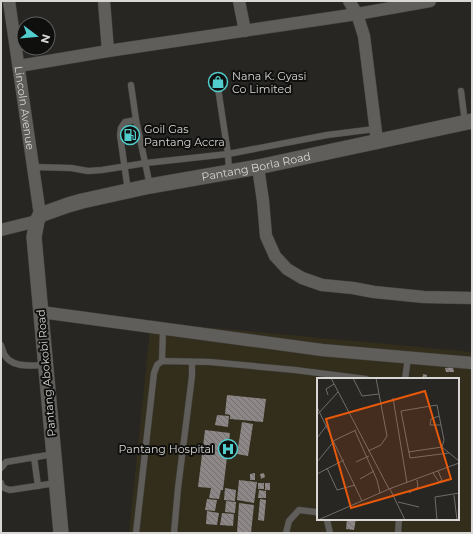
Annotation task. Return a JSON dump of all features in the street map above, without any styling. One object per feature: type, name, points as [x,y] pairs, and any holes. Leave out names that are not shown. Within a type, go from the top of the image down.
[{"type":"street","name":"Lincoln Avenue","points":[[8,1],[33,167],[38,218]]},
{"type":"street","points":[[104,1],[108,51]]},
{"type":"street","points":[[239,1],[244,31]]},
{"type":"street","points":[[349,1],[357,14],[364,36],[376,135]]},
{"type":"street","points":[[19,66],[108,51],[357,14],[430,1]]},
{"type":"street","name":"Pantang Borla Road","points":[[38,218],[68,205],[150,186],[258,166],[376,135],[468,122]]},
{"type":"street","points":[[258,166],[266,236],[275,256],[287,269],[302,278],[322,285],[424,297],[472,298]]},
{"type":"street","points":[[1,230],[38,218]]},
{"type":"street","name":"Pantang Abokobi Road","points":[[38,218],[34,237],[61,533]]},
{"type":"street","points":[[41,312],[322,350],[472,363]]},
{"type":"lane","points":[[131,85],[136,120],[150,186]]},
{"type":"lane","points":[[218,88],[230,171]]},
{"type":"lane","points":[[461,91],[468,122]]},
{"type":"lane","points":[[128,191],[120,135],[121,128],[125,122],[136,120]]},
{"type":"lane","points":[[33,167],[71,168],[88,171],[102,170],[146,163],[228,154],[327,135],[376,135]]},
{"type":"lane","points":[[162,361],[163,329]]},
{"type":"lane","points":[[1,345],[4,354],[14,364],[46,365]]},
{"type":"lane","points":[[405,378],[408,358]]},
{"type":"lane","points":[[136,533],[154,373],[157,365],[162,361],[210,362],[358,378]]},
{"type":"lane","points":[[174,533],[192,376],[192,362]]},
{"type":"lane","points":[[1,468],[6,462],[54,454]]},
{"type":"lane","points":[[34,458],[38,486]]},
{"type":"lane","points":[[1,483],[1,485],[10,490],[56,483]]},
{"type":"lane","points":[[286,533],[289,521],[298,510],[317,513]]},
{"type":"lane","points":[[327,520],[330,533]]},
{"type":"lane","points":[[398,533],[399,520]]},
{"type":"shaded area","name":"Pantang Hospital","points":[[151,320],[193,326],[472,352],[472,533],[129,533]]},
{"type":"building","points":[[453,367],[454,372],[446,372],[445,368]]},
{"type":"building","points":[[423,374],[427,375],[426,378],[422,378]]},
{"type":"building","points":[[227,395],[266,399],[263,422],[230,419],[230,415],[225,414]]},
{"type":"building","points":[[217,415],[229,416],[228,427],[215,425]]},
{"type":"building","points":[[242,422],[253,424],[248,456],[237,454]]},
{"type":"building","points":[[205,430],[230,433],[223,490],[221,490],[219,499],[209,498],[211,488],[198,487]]},
{"type":"building","points":[[255,473],[255,480],[250,480],[250,474]]},
{"type":"building","points":[[264,473],[265,477],[261,479],[260,474]]},
{"type":"building","points":[[239,480],[257,482],[254,503],[237,500]]},
{"type":"building","points":[[258,483],[264,483],[264,489],[258,489]]},
{"type":"building","points":[[265,483],[270,483],[270,490],[265,490]]},
{"type":"building","points":[[225,488],[236,490],[235,501],[224,500]]},
{"type":"building","points":[[259,490],[266,491],[266,498],[258,498]]},
{"type":"building","points":[[207,499],[217,500],[215,511],[205,510]]},
{"type":"building","points":[[260,499],[266,500],[264,521],[258,520]]},
{"type":"building","points":[[226,501],[236,502],[235,513],[225,512]]},
{"type":"building","points":[[239,503],[254,505],[251,533],[237,533]]},
{"type":"building","points":[[207,511],[219,513],[217,525],[206,524]]},
{"type":"building","points":[[222,513],[234,514],[233,526],[220,525]]},
{"type":"building","points":[[347,520],[356,520],[354,530],[346,529]]},
{"type":"place","name":"Nana K. Gyasi Co Limited","points":[[218,82]]},
{"type":"place","name":"Goil Gas Pantang Accra","points":[[130,135]]},
{"type":"place","name":"Pantang Hospital","points":[[228,449]]}]
